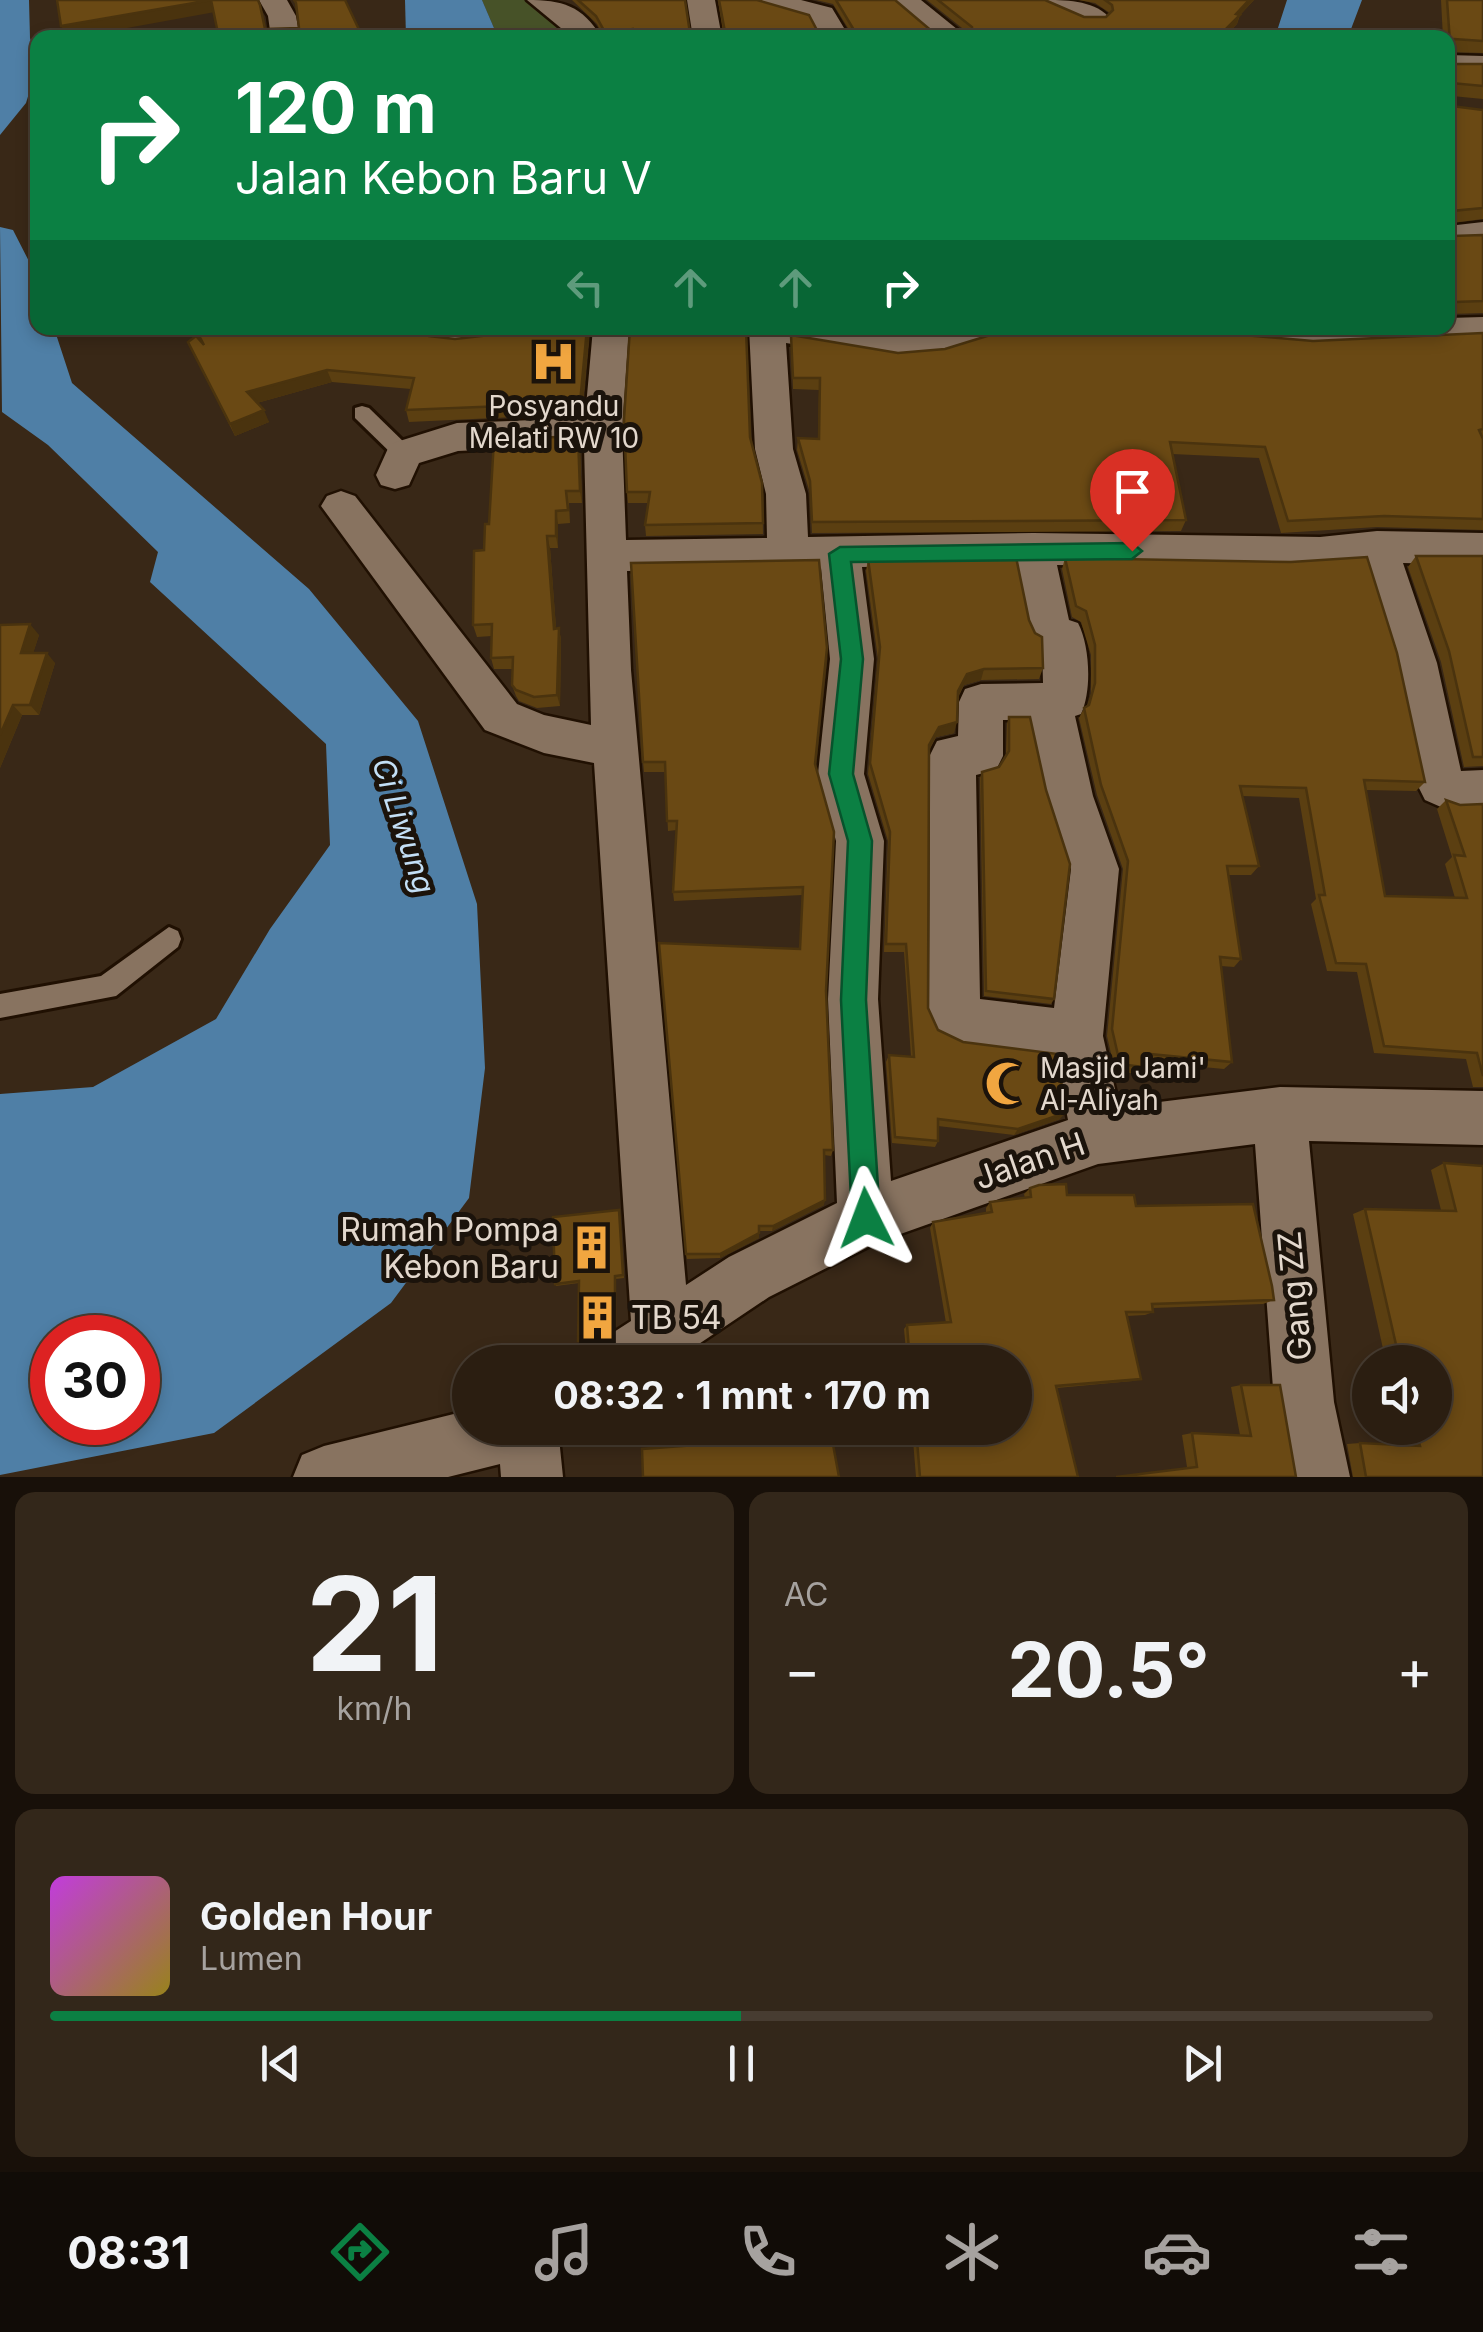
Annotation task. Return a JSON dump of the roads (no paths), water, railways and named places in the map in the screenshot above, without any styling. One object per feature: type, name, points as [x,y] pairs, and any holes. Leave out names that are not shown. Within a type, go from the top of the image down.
[{"type":"street","points":[[272,0],[282,16],[285,30]]},
{"type":"street","points":[[541,0],[583,30]]},
{"type":"street","points":[[701,0],[707,30]]},
{"type":"street","points":[[768,0],[822,14],[831,30]]},
{"type":"street","points":[[903,0],[943,30]]},
{"type":"street","points":[[1056,0],[1094,16]]},
{"type":"street","points":[[1455,64],[1483,65]]},
{"type":"street","points":[[1455,235],[1483,233]]},
{"type":"street","points":[[1455,330],[1483,329]]},
{"type":"street","points":[[609,335],[603,424],[610,670],[618,747],[641,1345]]},
{"type":"street","points":[[767,335],[774,449],[786,494],[788,556]]},
{"type":"street","points":[[812,335],[896,348],[942,345],[974,335]]},
{"type":"street","points":[[452,427],[603,424]]},
{"type":"street","points":[[400,465],[457,437],[603,424]]},
{"type":"street","points":[[341,506],[501,717],[530,732],[566,742],[618,747]]},
{"type":"street","points":[[608,556],[1034,549],[1320,553],[1377,547],[1483,549]]},
{"type":"street","points":[[1377,547],[1416,664],[1441,786],[1450,791],[1483,790]]},
{"type":"street","points":[[1034,549],[1050,630],[1063,635],[1066,701],[981,702],[980,756],[953,755],[955,1016],[961,1021],[1077,1036]]},
{"type":"street","points":[[840,554],[852,659],[841,774],[860,841],[854,1000],[866,1218]]},
{"type":"street","points":[[1050,702],[1070,796],[1095,869],[1077,1036],[1098,1137]]},
{"type":"street","name":"Jalan H","points":[[647,1345],[750,1277],[866,1218],[1098,1137],[1280,1114],[1483,1118]]},
{"type":"street","name":"Gang ZZ","points":[[1280,1114],[1304,1402],[1319,1477]]},
{"type":"street","points":[[324,1477],[455,1445]]},
{"type":"street","points":[[527,1445],[532,1477]]},
{"type":"lane","points":[[362,413],[400,465]]},
{"type":"lane","points":[[0,1006],[107,987],[169,939]]},
{"type":"water","points":[[0,0],[29,0],[30,90],[26,103],[0,135]]},
{"type":"water","points":[[405,0],[482,0],[494,28],[494,30],[406,30]]},
{"type":"water","points":[[1287,0],[1362,0],[1351,30],[1277,30]]},
{"type":"water","name":"Ci Liwung","points":[[0,227],[13,230],[30,263],[30,335],[56,335],[72,383],[309,589],[418,721],[477,904],[485,1068],[469,1198],[391,1303],[214,1433],[160,1444],[160,1315],[30,1315],[30,1445],[153,1445],[0,1475],[0,1094],[93,1087],[216,1019],[270,929],[330,845],[326,744],[150,582],[158,552],[48,445],[2,412]]},
{"type":"place","name":"Posyandu Melati RW 10","points":[[554,361]]},
{"type":"place","name":"Masjid Jami' Al-Aliyah","points":[[1007,1084]]},
{"type":"place","name":"Rumah Pompa Kebon Baru","points":[[592,1248]]},
{"type":"place","name":"TB 54","points":[[598,1318]]}]
